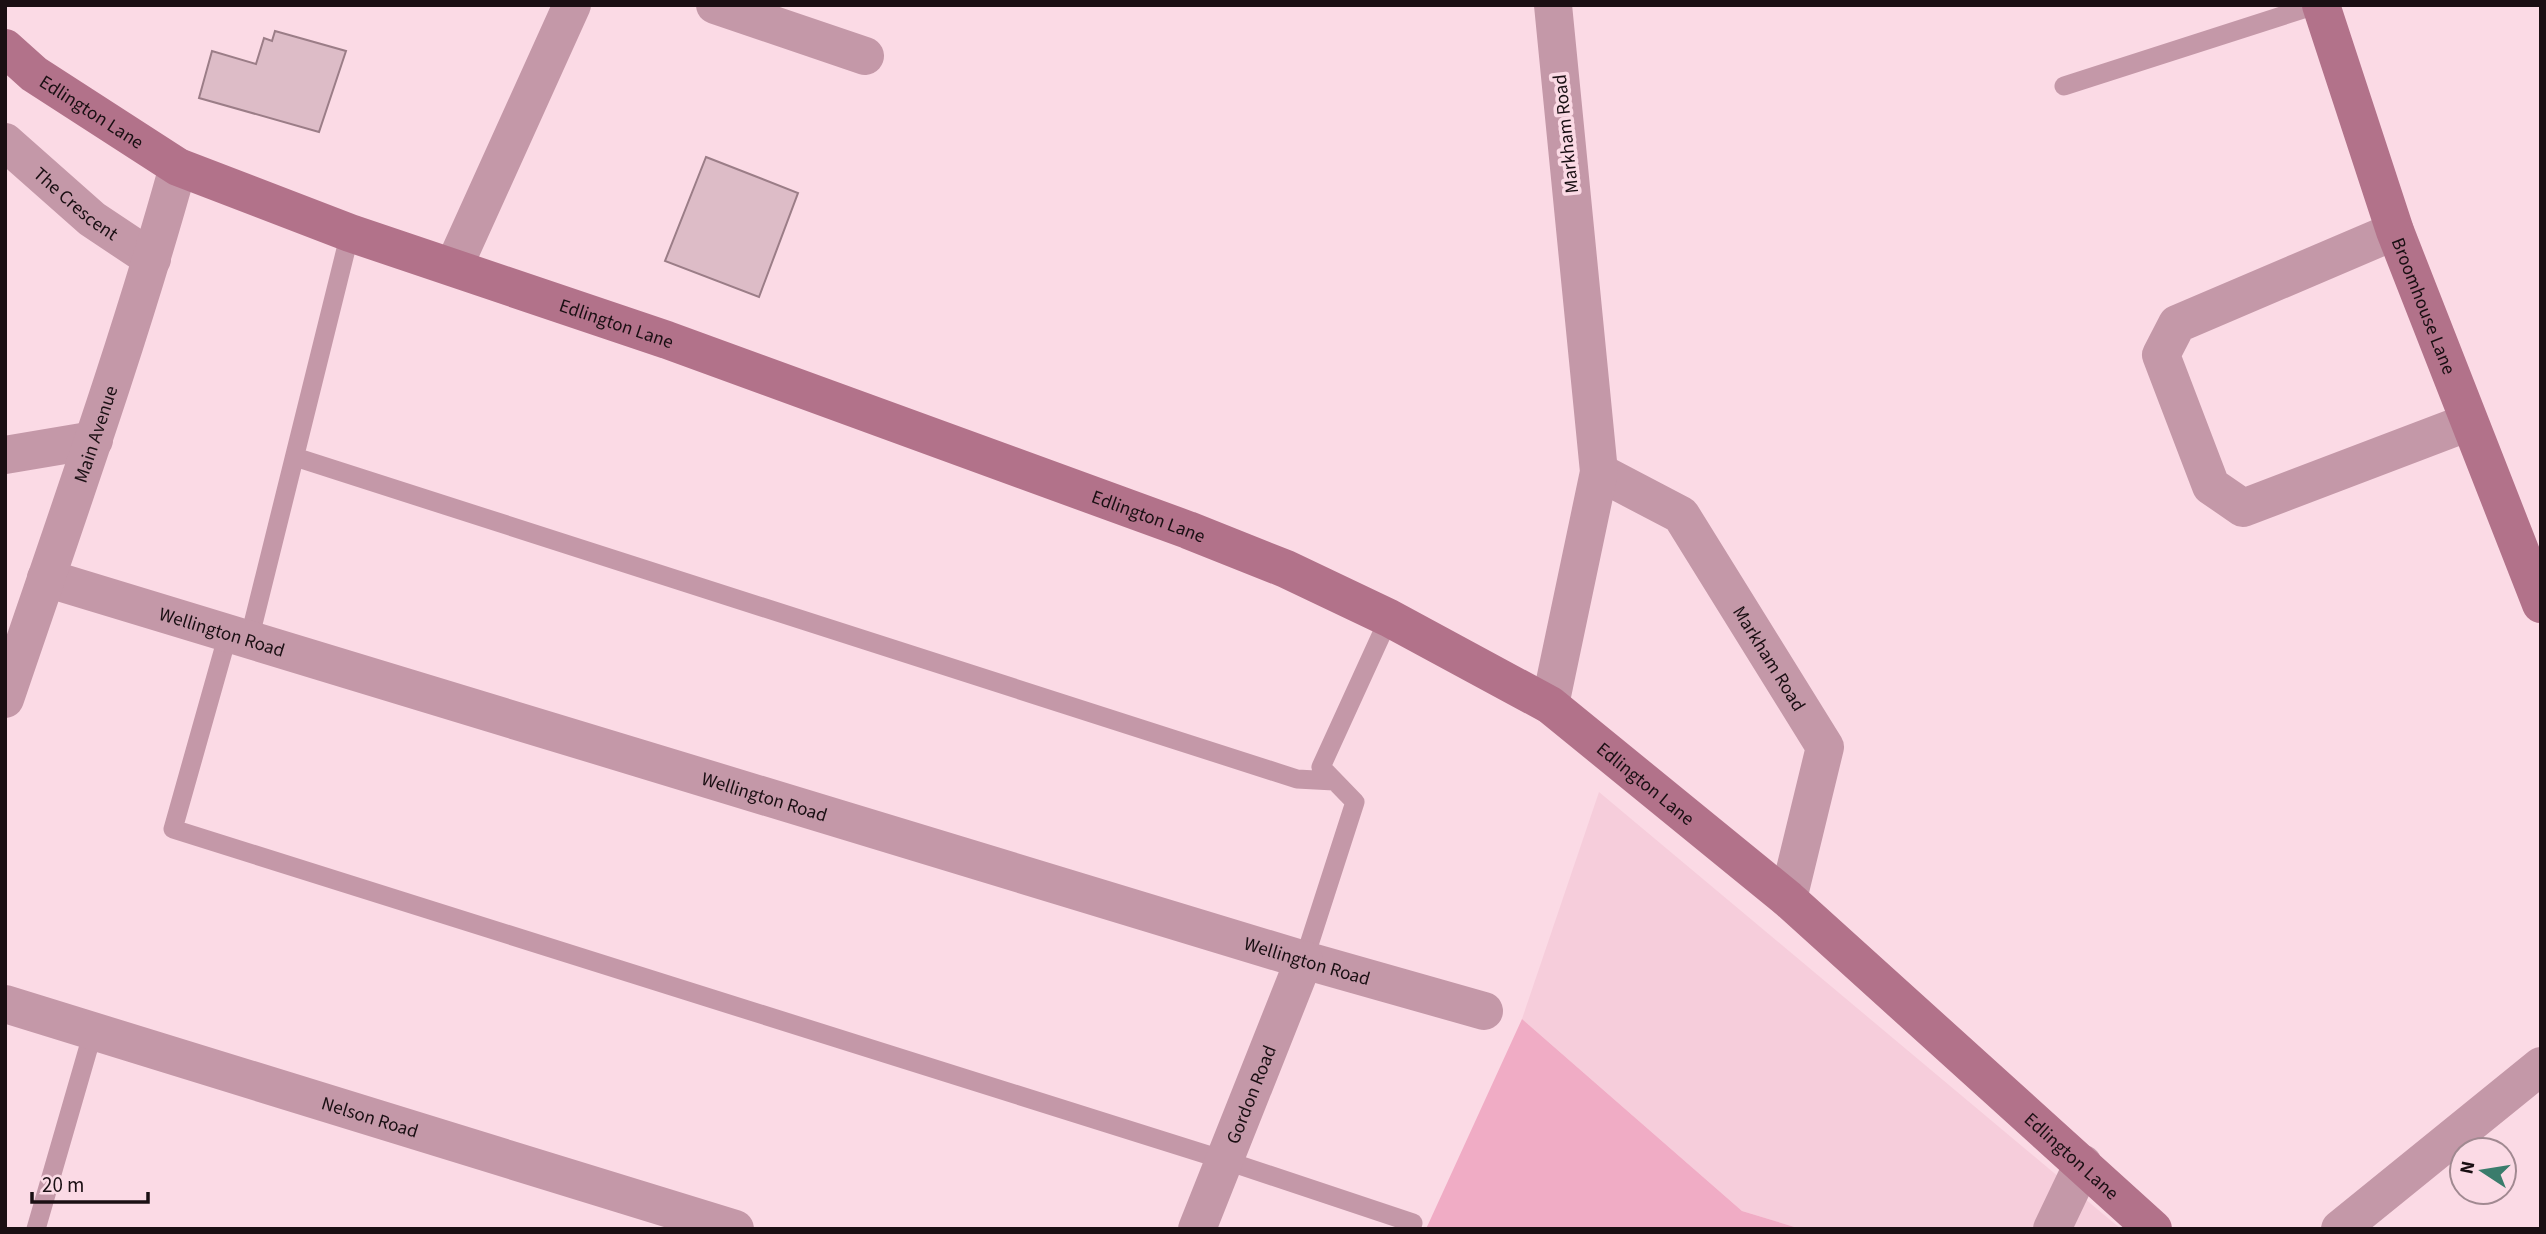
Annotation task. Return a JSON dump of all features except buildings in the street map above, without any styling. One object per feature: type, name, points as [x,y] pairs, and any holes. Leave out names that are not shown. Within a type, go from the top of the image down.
[{"type":"main road","name":"Broomhouse Lane","points":[[2318,5],[2395,231],[2541,604]]},
{"type":"main road","name":"Edlington Lane","points":[[5,48],[34,74],[178,167],[350,233],[454,266],[1188,530],[1286,569],[1389,618],[1550,705],[1788,899],[2153,1229]]},
{"type":"street","points":[[454,266],[572,5]]},
{"type":"street","points":[[715,5],[865,56]]},
{"type":"street","name":"Markham Road","points":[[1550,705],[1598,472],[1553,5]]},
{"type":"street","name":"The Crescent","points":[[5,142],[92,219],[152,259]]},
{"type":"street","name":"Main Avenue","points":[[5,699],[94,440],[152,259],[178,167]]},
{"type":"street","points":[[2395,231],[2177,324],[2161,355],[2211,486],[2243,508],[2469,422]]},
{"type":"street","points":[[5,455],[94,440]]},
{"type":"street","name":"Markham Road","points":[[1598,472],[1681,515],[1825,747],[1788,899]]},
{"type":"street","name":"Wellington Road","points":[[46,578],[1304,960],[1484,1011]]},
{"type":"street","name":"Gordon Road","points":[[1197,1229],[1304,960]]},
{"type":"street","name":"Nelson Road","points":[[5,1004],[735,1229]]},
{"type":"street","points":[[2340,1229],[2541,1066]]},
{"type":"street","points":[[2052,1229],[2084,1164]]},
{"type":"lane","points":[[2064,86],[2318,5]]},
{"type":"lane","points":[[350,233],[295,457],[239,637],[173,829],[1224,1160],[1413,1223],[1410,1229]]},
{"type":"lane","points":[[295,457],[1297,779],[1335,781]]},
{"type":"lane","points":[[1304,960],[1355,802],[1321,767],[1389,618]]},
{"type":"lane","points":[[36,1229],[93,1032]]},
{"type":"shaded area","points":[[1599,792],[2121,1229],[1801,1229],[1742,1211],[1522,1019]]},
{"type":"shaded area","points":[[1522,1019],[1742,1211],[1801,1229],[1426,1229]]}]
